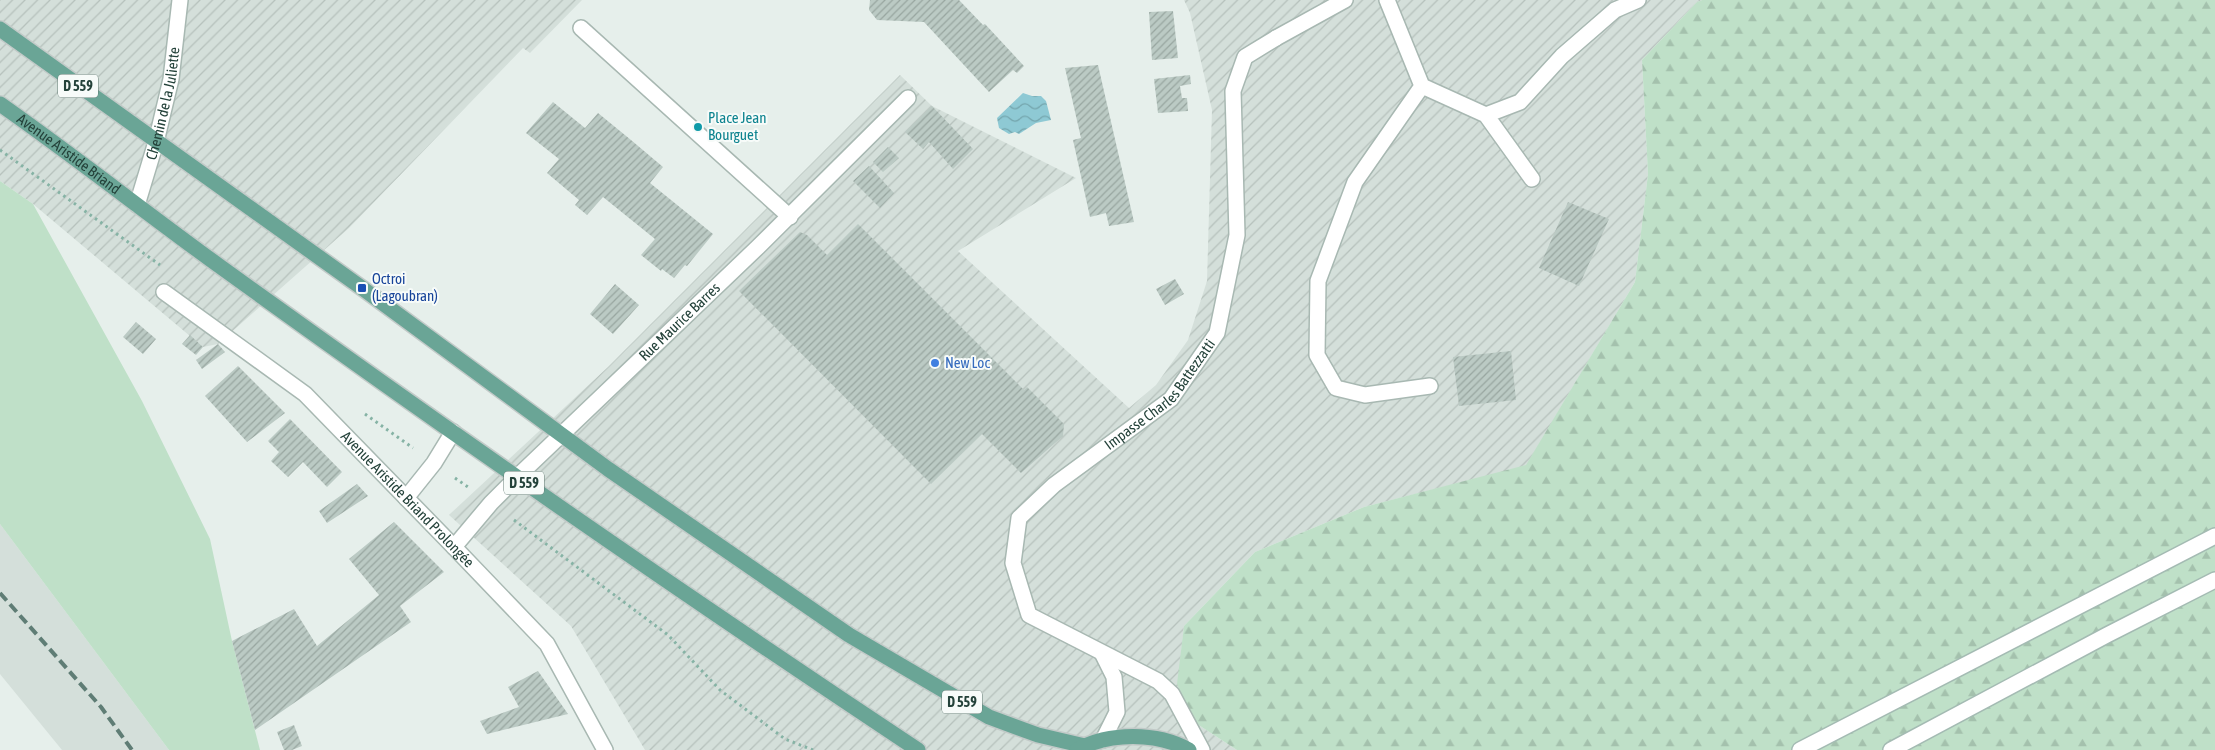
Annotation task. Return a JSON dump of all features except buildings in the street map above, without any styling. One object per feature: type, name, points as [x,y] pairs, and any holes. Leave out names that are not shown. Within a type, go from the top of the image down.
[{"type":"main road","name":"D 559","points":[[0,29],[362,288],[561,435],[849,635],[989,717],[1081,748]]},
{"type":"main road","name":"Avenue Aristide Briand","points":[[0,104],[137,205]]},
{"type":"main road","name":"D 559","points":[[137,205],[516,478],[767,650],[918,750]]},
{"type":"main road","points":[[1081,748],[1103,740],[1130,736],[1157,739],[1189,750]]},
{"type":"street","name":"Chemin de la Juliette","points":[[137,205],[156,142],[171,79],[180,0]]},
{"type":"street","name":"Impasse Charles Battezzatti","points":[[1202,750],[1172,694],[1158,681],[1029,615],[1012,563],[1019,518],[1054,485],[1170,399],[1217,333],[1237,235],[1233,91],[1245,57],[1345,0]]},
{"type":"street","points":[[1387,0],[1422,86],[1486,115],[1532,179]]},
{"type":"street","points":[[1486,115],[1520,102],[1562,56],[1615,10],[1638,0]]},
{"type":"street","points":[[581,28],[790,216]]},
{"type":"street","points":[[1422,86],[1355,182],[1318,281],[1318,355],[1336,388],[1365,395],[1430,386]]},
{"type":"street","name":"Rue Maurice Barres","points":[[454,547],[491,503],[516,478],[790,216],[908,98]]},
{"type":"street","name":"Avenue Aristide Briand Prolongée","points":[[164,292],[305,394],[454,547],[547,644],[605,750]]},
{"type":"street","points":[[406,498],[434,463],[453,432]]},
{"type":"street","points":[[1800,750],[2215,536]]},
{"type":"street","points":[[1891,750],[2215,580]]},
{"type":"street","points":[[1102,652],[1114,677],[1117,712],[1103,740]]},
{"type":"shaded area","points":[[0,0],[582,0],[530,53],[523,48],[349,228],[218,344],[203,347],[33,204],[0,181]]},
{"type":"shaded area","points":[[1184,0],[1702,0],[1697,2],[1642,60],[1648,174],[1635,282],[1526,466],[1364,507],[1255,552],[1184,626],[1178,684],[1194,722],[1237,750],[645,750],[571,626],[449,515],[608,367],[900,75],[932,106],[1076,178],[958,251],[1129,408],[1156,385],[1188,340],[1207,281],[1212,110],[1190,13]]},
{"type":"shaded area","points":[[0,524],[169,750],[62,750],[0,674]]},
{"type":"green space","points":[[1702,0],[2215,0],[2215,750],[1237,750],[1194,722],[1177,684],[1184,626],[1255,552],[1364,507],[1526,465],[1635,282],[1648,174],[1642,60],[1697,2]]},
{"type":"green space","points":[[0,181],[33,204],[142,401],[210,539],[232,641],[260,750],[169,750],[0,524]]},
{"type":"water","points":[[1023,93],[1041,96],[1046,101],[1051,120],[1036,123],[1019,134],[1015,132],[1009,134],[999,128],[997,118]]},
{"type":"railway","points":[[0,593],[101,707],[132,750]]},
{"type":"place","name":"Place Jean Bourguet","points":[[698,127]]},
{"type":"place","name":"Octroi (Lagoubran)","points":[[362,288]]},
{"type":"place","name":"New Loc","points":[[935,363]]}]
